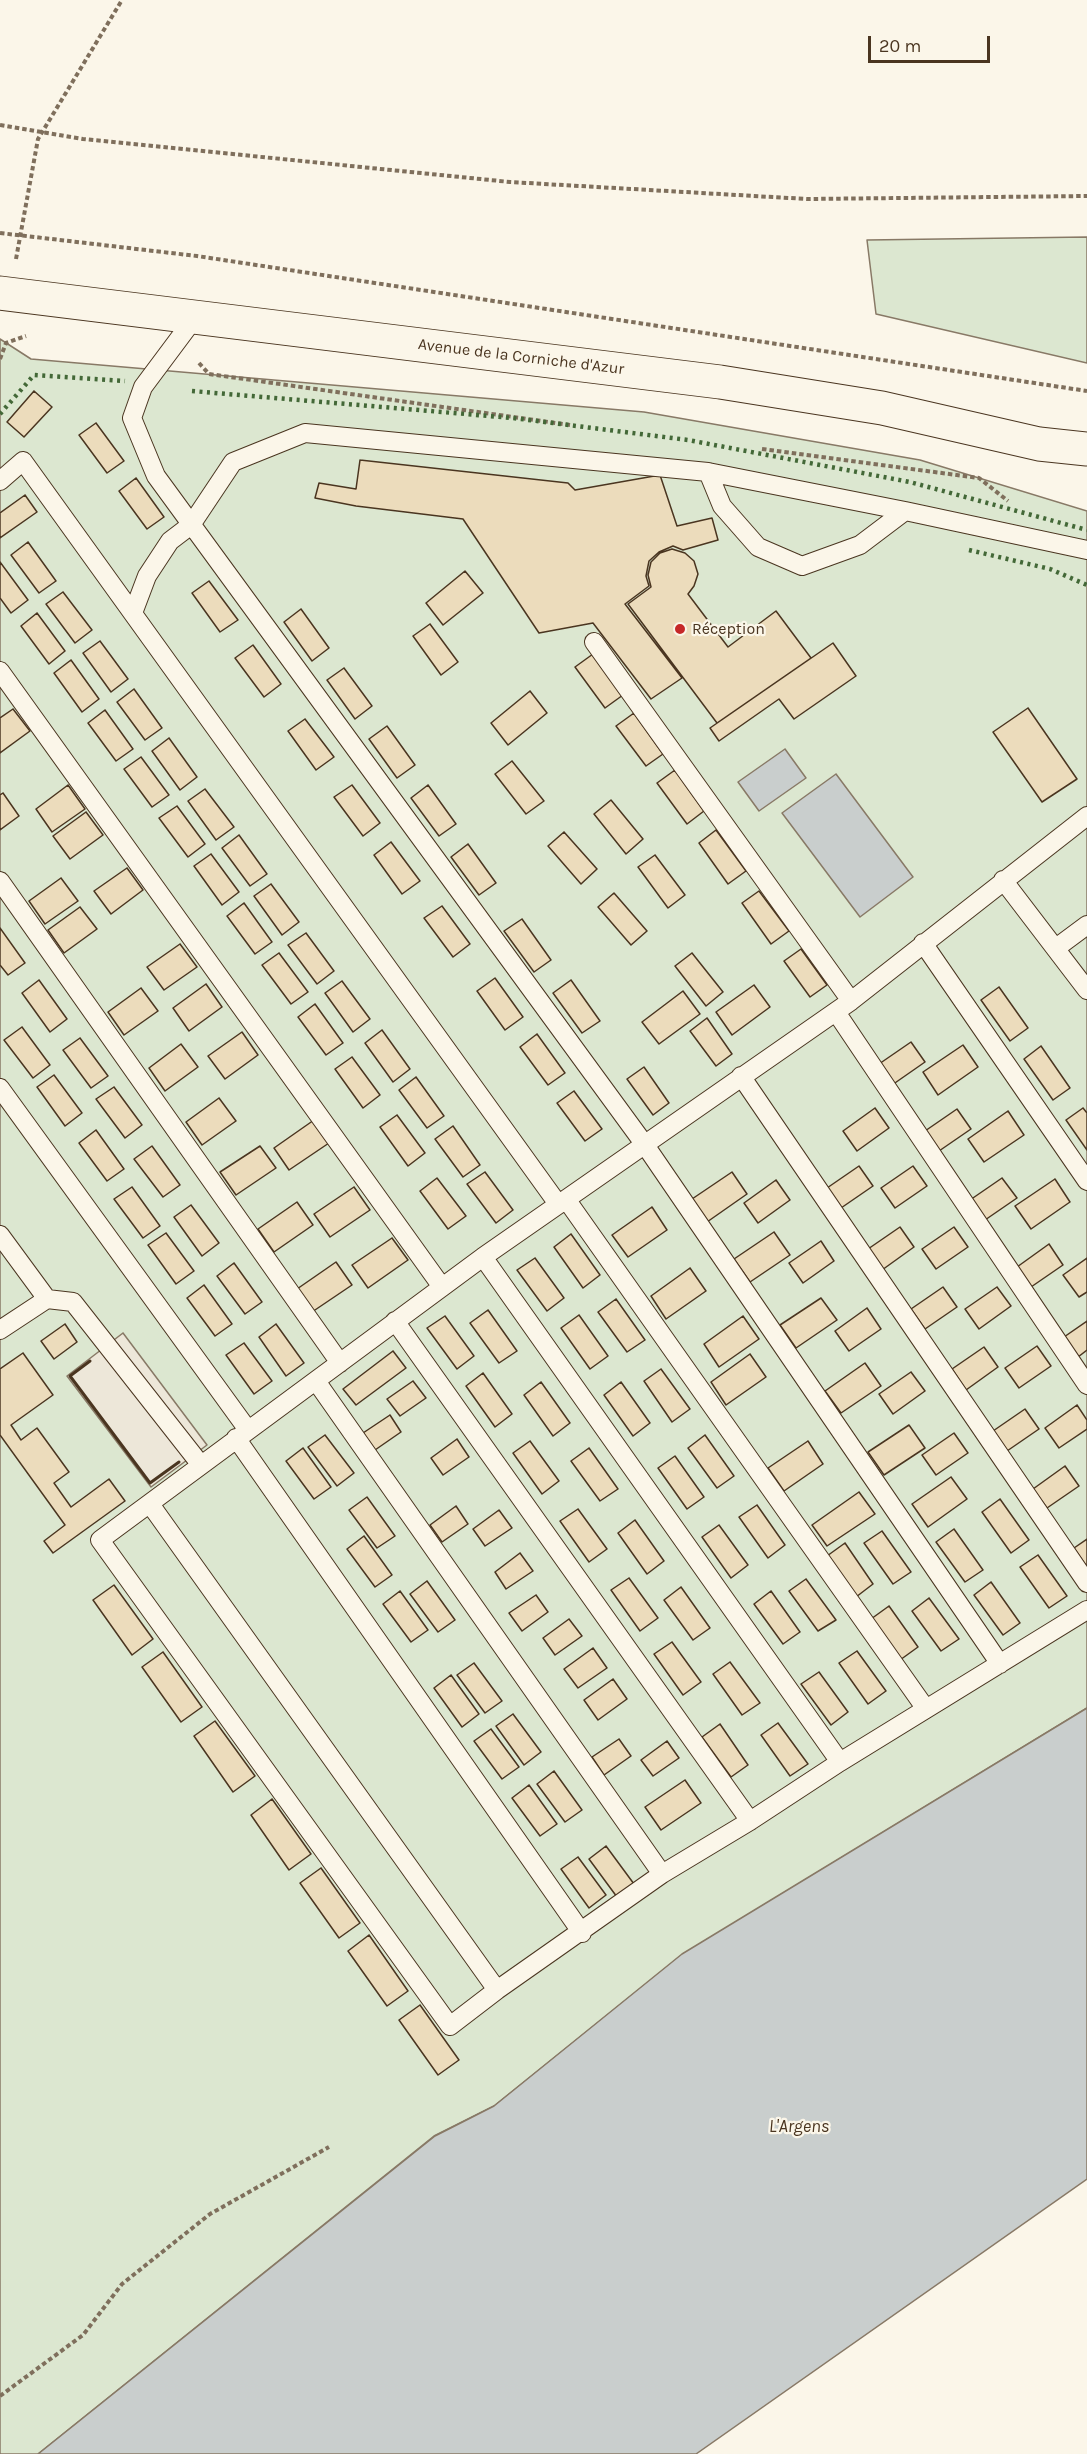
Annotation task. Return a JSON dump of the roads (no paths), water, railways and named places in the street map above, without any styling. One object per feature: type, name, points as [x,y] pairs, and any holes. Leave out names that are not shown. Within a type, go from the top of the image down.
[{"type":"main road","name":"Avenue de la Corniche d'Azur","points":[[4,293],[720,382],[882,408],[1039,444],[1087,449]]},
{"type":"main road","name":"Avenue de la Corniche d'Azur","points":[[1039,444],[1087,474]]},
{"type":"lane","points":[[196,316],[143,387],[132,418],[156,476],[645,1145],[1000,1664]]},
{"type":"lane","points":[[133,613],[147,576],[170,541],[191,525],[233,462],[305,432],[708,472],[1087,550]]},
{"type":"lane","points":[[0,481],[23,461],[562,1201],[926,1709]]},
{"type":"lane","points":[[708,472],[722,506],[758,547],[802,566],[860,545],[905,511]]},
{"type":"lane","points":[[594,642],[852,1001]]},
{"type":"lane","points":[[0,671],[442,1287]]},
{"type":"lane","points":[[1087,816],[1003,879],[852,1001],[483,1257],[100,1540],[450,2026],[497,1990],[582,1933],[662,1874],[1087,1610]]},
{"type":"lane","points":[[1003,879],[1087,990]]},
{"type":"lane","points":[[0,881],[340,1363]]},
{"type":"lane","points":[[1056,948],[1087,925]]},
{"type":"lane","points":[[923,943],[1087,1181]]},
{"type":"lane","points":[[836,1012],[1087,1385]]},
{"type":"lane","points":[[741,1076],[1087,1583]]},
{"type":"lane","points":[[0,1088],[242,1434],[582,1933]]},
{"type":"lane","points":[[0,1235],[47,1299]]},
{"type":"lane","points":[[483,1257],[840,1762]]},
{"type":"lane","points":[[0,1330],[47,1299],[73,1302],[201,1465]]},
{"type":"lane","points":[[395,1321],[750,1821]]},
{"type":"lane","points":[[316,1381],[662,1874]]},
{"type":"lane","points":[[150,1504],[497,1990]]},
{"type":"water","points":[[785,749],[806,778],[759,811],[738,782]]},
{"type":"water","points":[[836,774],[913,877],[860,917],[782,813]]},
{"type":"water","name":"L'Argens","points":[[1087,1708],[1087,2179],[696,2454],[38,2454],[435,2136],[494,2106],[682,1954]]},
{"type":"place","name":"Réception","points":[[680,629]]}]
